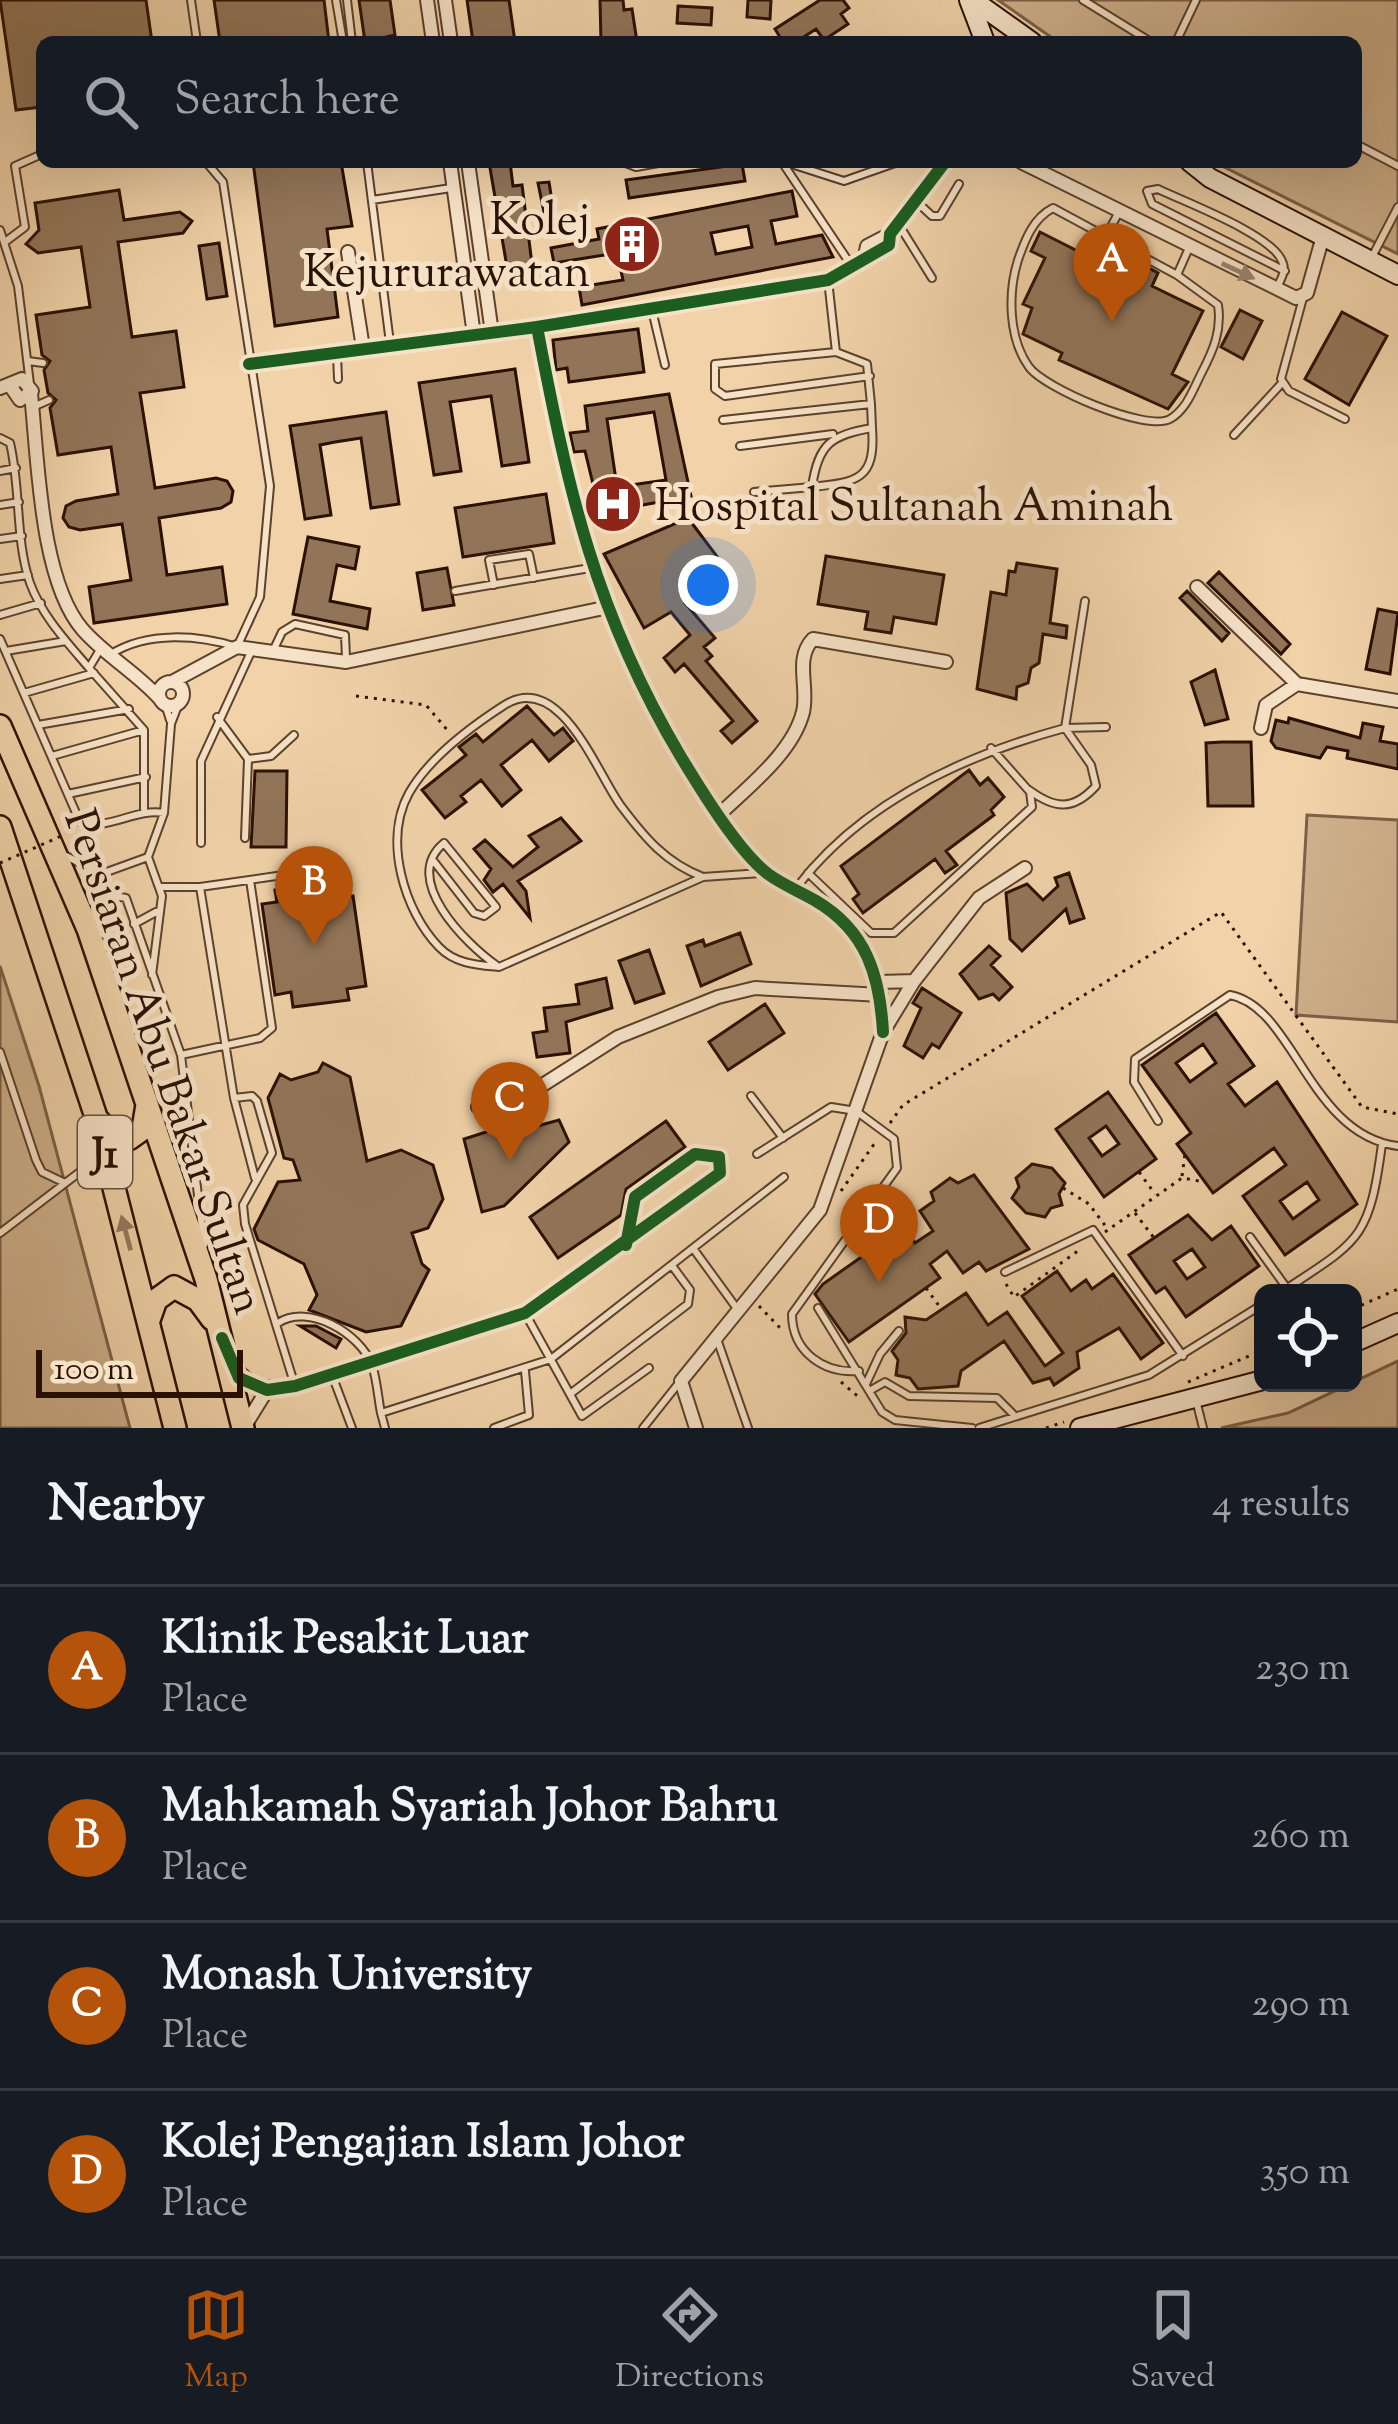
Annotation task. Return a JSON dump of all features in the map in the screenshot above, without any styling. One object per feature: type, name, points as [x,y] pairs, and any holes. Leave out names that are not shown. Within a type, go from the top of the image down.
[{"type":"main road","points":[[971,0],[1015,34]]},
{"type":"main road","points":[[971,0],[983,36]]},
{"type":"main road","points":[[1201,168],[1398,275]]},
{"type":"main road","name":"Persiaran Abu Bakar Sultan","points":[[0,726],[60,840],[206,1279],[244,1428]]},
{"type":"main road","name":"Persiaran Abu Bakar Sultan","points":[[0,826],[96,1118],[175,1428]]},
{"type":"main road","points":[[96,1118],[113,1136],[128,1139],[143,1129],[146,1104]]},
{"type":"main road","points":[[149,1321],[163,1292],[186,1290],[222,1338]]},
{"type":"main road","points":[[1362,1338],[1398,1322]]},
{"type":"main road","points":[[1079,1428],[1254,1383]]},
{"type":"street","points":[[427,0],[432,36]]},
{"type":"street","points":[[445,0],[450,36]]},
{"type":"street","points":[[451,168],[474,335]]},
{"type":"street","points":[[469,168],[492,333]]},
{"type":"street","points":[[250,364],[537,328],[828,280],[865,256],[867,245],[895,228],[939,168]]},
{"type":"street","points":[[1033,168],[1189,248],[1303,298],[1323,236]]},
{"type":"street","points":[[348,252],[362,348]]},
{"type":"street","points":[[537,328],[590,568],[604,608],[651,703],[720,814],[766,873],[849,926],[880,989],[883,1032]]},
{"type":"street","points":[[6,393],[23,400],[31,395],[58,582],[76,621],[105,651],[170,694],[200,670],[245,648],[346,662],[604,608]]},
{"type":"street","points":[[1197,587],[1297,684],[1398,701]]},
{"type":"street","points":[[720,814],[793,735],[803,712],[802,660],[813,639],[946,662]]},
{"type":"street","points":[[1262,728],[1274,695],[1297,684]]},
{"type":"street","points":[[696,1428],[681,1381],[820,1210],[883,1032],[914,981],[979,898],[1025,868]]},
{"type":"street","points":[[478,1107],[538,1088],[618,1037],[718,997],[755,988],[880,989],[914,981]]},
{"type":"street","points":[[222,1338],[239,1378],[267,1390],[332,1375],[526,1313],[626,1245],[720,1174],[719,1157],[695,1154],[635,1197],[626,1245]]},
{"type":"street","points":[[244,1428],[252,1406],[267,1390]]},
{"type":"lane","points":[[191,0],[196,36]]},
{"type":"lane","points":[[336,0],[342,36]]},
{"type":"lane","points":[[347,0],[351,36]]},
{"type":"lane","points":[[1083,0],[1141,36]]},
{"type":"lane","points":[[1179,36],[1196,0]]},
{"type":"lane","points":[[1362,147],[1398,166]]},
{"type":"lane","points":[[5,242],[25,227],[15,166],[36,157]]},
{"type":"lane","points":[[201,843],[202,761],[260,597],[270,486],[223,182],[211,168]]},
{"type":"lane","points":[[368,168],[390,344]]},
{"type":"lane","points":[[788,168],[851,265]]},
{"type":"lane","points":[[817,168],[844,181],[881,168]]},
{"type":"lane","points":[[917,202],[937,218],[959,184]]},
{"type":"lane","points":[[372,200],[454,187]]},
{"type":"lane","points":[[1159,189],[1264,241],[1285,271],[1152,205],[1147,191],[1159,189]]},
{"type":"lane","points":[[1370,260],[1398,207]]},
{"type":"lane","points":[[1054,208],[1177,275],[1218,305],[1221,326],[1183,408],[1167,422],[1137,424],[1032,372],[1016,338],[1012,295],[1030,231],[1054,208]]},
{"type":"lane","points":[[1108,234],[1119,212]]},
{"type":"lane","points":[[895,228],[932,278]]},
{"type":"lane","points":[[0,230],[31,395],[49,400]]},
{"type":"lane","points":[[1177,275],[1189,248]]},
{"type":"lane","points":[[1277,289],[1285,271]]},
{"type":"lane","points":[[828,280],[836,352]]},
{"type":"lane","points":[[1234,435],[1282,383],[1303,298]]},
{"type":"lane","points":[[652,310],[665,365]]},
{"type":"lane","points":[[337,352],[338,379]]},
{"type":"lane","points":[[754,492],[853,482],[867,468],[874,455],[869,376],[861,359],[836,352],[715,364],[715,388],[725,396],[869,376]]},
{"type":"lane","points":[[28,361],[43,363]]},
{"type":"lane","points":[[1282,383],[1345,419]]},
{"type":"lane","points":[[723,420],[871,404]]},
{"type":"lane","points":[[740,446],[872,428]]},
{"type":"lane","points":[[812,487],[816,457],[837,433]]},
{"type":"lane","points":[[0,438],[10,443],[28,575],[41,603],[66,641],[144,730],[144,809]]},
{"type":"lane","points":[[0,471],[16,468]]},
{"type":"lane","points":[[0,506],[19,502]]},
{"type":"lane","points":[[0,539],[22,536]]},
{"type":"lane","points":[[494,585],[489,560],[529,554],[534,578]]},
{"type":"lane","points":[[455,592],[590,568]]},
{"type":"lane","points":[[0,579],[28,575]]},
{"type":"lane","points":[[1023,785],[1060,807],[1072,806],[1096,786],[1091,765],[1065,728],[1085,601]]},
{"type":"lane","points":[[0,616],[41,603]]},
{"type":"lane","points":[[272,654],[282,632],[295,624],[345,635],[346,662]]},
{"type":"lane","points":[[24,693],[92,671],[105,651],[126,644],[200,635],[245,648]]},
{"type":"lane","points":[[0,639],[80,821],[93,826],[144,809],[164,813]]},
{"type":"lane","points":[[6,651],[66,641]]},
{"type":"lane","points":[[151,980],[161,887],[148,857],[164,813],[170,694]]},
{"type":"lane","points":[[170,694],[171,724]]},
{"type":"lane","points":[[703,877],[674,866],[652,845],[617,801],[573,726],[551,707],[518,698],[457,741],[420,776],[406,799],[402,877],[440,949],[468,964],[499,967],[703,877],[766,873]]},
{"type":"lane","points":[[38,725],[129,709]]},
{"type":"lane","points":[[218,717],[248,759],[245,838]]},
{"type":"lane","points":[[795,890],[808,873],[912,788],[991,748],[1065,728],[1106,728]]},
{"type":"lane","points":[[52,756],[144,730]]},
{"type":"lane","points":[[248,759],[271,756],[294,735]]},
{"type":"lane","points":[[808,873],[871,933],[894,933],[1027,813],[1032,800],[991,748]]},
{"type":"lane","points":[[68,794],[146,777]]},
{"type":"lane","points":[[60,840],[74,864],[101,874],[148,857]]},
{"type":"lane","points":[[431,860],[474,913],[484,916],[496,907],[444,842],[431,860],[445,917],[474,950],[499,967]]},
{"type":"lane","points":[[161,887],[200,887],[339,866]]},
{"type":"lane","points":[[181,1055],[260,1038],[272,1028],[250,880]]},
{"type":"lane","points":[[200,887],[230,1044],[234,1098],[256,1180]]},
{"type":"lane","points":[[88,928],[104,901],[116,894],[132,908],[151,980],[181,1055],[199,1173],[206,1279]]},
{"type":"lane","points":[[134,924],[160,906]]},
{"type":"lane","points":[[1158,1121],[1134,1082],[1135,1059],[1230,995],[1253,1005],[1346,1126],[1382,1144],[1398,1146]]},
{"type":"lane","points":[[0,1052],[36,1160],[42,1172],[65,1184]]},
{"type":"lane","points":[[234,1098],[252,1096],[257,1101],[272,1153],[243,1205],[295,1385]]},
{"type":"lane","points":[[752,1096],[783,1138]]},
{"type":"lane","points":[[757,1154],[831,1107],[856,1111],[894,1139],[897,1168],[799,1298],[792,1329],[800,1346],[822,1365],[836,1373],[859,1370]]},
{"type":"lane","points":[[1293,1284],[1350,1244],[1369,1222],[1382,1144]]},
{"type":"lane","points":[[0,1233],[105,1153]]},
{"type":"lane","points":[[381,1413],[551,1360],[784,1178]]},
{"type":"lane","points":[[1005,1272],[1093,1230],[1183,1356]]},
{"type":"lane","points":[[1250,1237],[1279,1284]]},
{"type":"lane","points":[[694,1251],[738,1310]]},
{"type":"lane","points":[[570,1394],[688,1304],[690,1290],[674,1268]]},
{"type":"lane","points":[[818,1308],[859,1370],[875,1404],[895,1420],[976,1428],[1129,1384],[1254,1310]]},
{"type":"lane","points":[[526,1313],[582,1417],[649,1368]]},
{"type":"lane","points":[[277,1324],[297,1314],[316,1317],[371,1363],[385,1428]]},
{"type":"lane","points":[[868,1388],[880,1354],[899,1330]]},
{"type":"lane","points":[[716,1336],[748,1428]]},
{"type":"lane","points":[[494,1428],[529,1415],[524,1370]]},
{"type":"lane","points":[[332,1375],[352,1428]]},
{"type":"lane","points":[[643,1428],[681,1381]]},
{"type":"lane","points":[[868,1388],[885,1382],[909,1396],[997,1398],[1013,1414]]},
{"type":"lane","points":[[1196,1400],[1204,1428]]},
{"type":"path","points":[[356,696],[426,705],[457,741]]},
{"type":"path","points":[[0,863],[60,840]]},
{"type":"path","points":[[836,1198],[902,1105],[1221,912],[1362,1107],[1398,1114]]},
{"type":"path","points":[[1185,1154],[1182,1178],[1205,1182]]},
{"type":"path","points":[[1139,1172],[1156,1196]]},
{"type":"path","points":[[1063,1188],[1089,1204],[1108,1229]]},
{"type":"path","points":[[1134,1211],[1154,1238]]},
{"type":"path","points":[[926,1288],[942,1310]]},
{"type":"path","points":[[1362,1305],[1398,1289]]},
{"type":"path","points":[[771,1290],[758,1309],[792,1338]]},
{"type":"path","points":[[826,1368],[860,1398]]},
{"type":"shaded area","points":[[998,0],[1398,0],[1398,254],[1226,168],[1362,168],[1362,36],[1049,36]]},
{"type":"shaded area","points":[[1307,815],[1398,820],[1398,1022],[1296,1015]]},
{"type":"shaded area","points":[[0,966],[39,1086],[130,1428],[0,1428]]},
{"type":"shaded area","points":[[1398,1361],[1398,1428],[1221,1428],[1288,1413],[1332,1392],[1362,1392],[1362,1378]]},
{"type":"building","points":[[0,0],[146,0],[151,36],[36,36],[36,108],[16,110]]},
{"type":"building","points":[[214,0],[324,0],[328,36],[219,36]]},
{"type":"building","points":[[359,0],[390,0],[395,35],[364,36]]},
{"type":"building","points":[[467,0],[509,0],[514,36],[472,36]]},
{"type":"building","points":[[600,0],[623,0],[624,10],[632,9],[636,36],[601,36]]},
{"type":"building","points":[[748,0],[771,0],[770,19],[747,17]]},
{"type":"building","points":[[820,0],[843,0],[849,8],[841,14],[848,24],[830,36],[821,36],[816,29],[805,36],[779,36],[775,29]]},
{"type":"building","points":[[678,6],[712,8],[711,25],[677,23]]},
{"type":"building","points":[[254,168],[342,168],[352,226],[327,229],[338,317],[275,326]]},
{"type":"building","points":[[490,168],[511,168],[513,186],[522,185],[532,264],[507,267]]},
{"type":"building","points":[[743,168],[745,181],[629,198],[626,180]]},
{"type":"building","points":[[549,182],[555,220],[546,222],[538,183]]},
{"type":"building","points":[[119,190],[124,220],[180,212],[192,221],[183,233],[118,242],[132,337],[176,331],[184,387],[140,393],[155,488],[216,478],[227,481],[233,491],[231,502],[221,508],[159,518],[167,575],[222,567],[227,604],[94,623],[89,587],[131,580],[122,524],[80,530],[69,527],[63,518],[66,506],[76,501],[118,494],[111,447],[58,455],[50,408],[56,400],[48,393],[44,370],[50,361],[42,355],[36,315],[90,307],[81,247],[38,253],[26,244],[39,230],[35,203]]},
{"type":"building","name":"Kolej Kejururawatan","points":[[792,191],[797,216],[771,221],[776,244],[822,235],[833,257],[582,305],[579,287],[623,280],[617,253],[554,263],[551,248],[599,239],[597,229]],"holes":[[[748,226],[752,247],[716,254],[711,233]]]},
{"type":"building","points":[[1040,232],[1113,269],[1121,253],[1158,273],[1152,286],[1203,311],[1172,374],[1188,382],[1168,409],[1059,360],[1062,353],[1023,334],[1032,308],[1023,304],[1045,258],[1031,251]]},
{"type":"building","points":[[219,243],[227,296],[207,299],[199,246]]},
{"type":"building","points":[[1240,310],[1262,321],[1243,359],[1221,347]]},
{"type":"building","points":[[1342,312],[1387,336],[1349,405],[1305,379]]},
{"type":"building","points":[[638,329],[644,372],[569,382],[567,368],[556,370],[553,340]]},
{"type":"building","points":[[515,369],[529,462],[502,466],[491,396],[450,402],[461,471],[434,475],[419,383]]},
{"type":"building","points":[[669,394],[691,496],[600,513],[585,451],[574,452],[570,433],[588,431],[585,406]],"holes":[[[654,412],[666,480],[617,487],[607,419]]]},
{"type":"building","points":[[386,412],[399,504],[371,508],[361,438],[335,442],[320,445],[331,515],[305,519],[290,426]]},
{"type":"building","points":[[546,494],[554,543],[463,557],[455,508]]},
{"type":"building","points":[[688,518],[731,575],[685,603],[715,638],[704,647],[712,656],[706,661],[757,721],[732,743],[721,731],[733,721],[684,664],[675,672],[664,658],[690,635],[671,612],[644,628],[604,554]]},
{"type":"building","points":[[308,537],[359,547],[355,569],[337,565],[330,601],[370,609],[367,629],[293,614]]},
{"type":"building","points":[[826,556],[944,575],[936,624],[894,617],[891,633],[865,629],[868,612],[818,604]]},
{"type":"building","points":[[1017,563],[1057,569],[1050,623],[1067,626],[1066,638],[1043,634],[1039,663],[1031,668],[1028,683],[1017,687],[1016,699],[977,689],[991,592],[1006,595],[1009,571],[1015,572]]},
{"type":"building","points":[[447,568],[454,605],[423,610],[417,573]]},
{"type":"building","points":[[1219,572],[1290,644],[1281,654],[1208,583]]},
{"type":"building","points":[[1187,591],[1229,633],[1222,641],[1180,598]]},
{"type":"building","points":[[1378,609],[1398,613],[1390,674],[1366,669]]},
{"type":"building","points":[[1215,670],[1228,719],[1205,725],[1191,682]]},
{"type":"building","points":[[527,706],[554,735],[563,728],[573,741],[549,761],[532,740],[501,765],[521,790],[502,806],[481,780],[461,796],[466,802],[445,818],[422,790],[466,755],[459,747],[476,734],[483,742]]},
{"type":"building","points":[[1289,718],[1360,738],[1363,723],[1383,727],[1380,741],[1398,744],[1398,769],[1347,758],[1348,751],[1327,747],[1320,758],[1276,748],[1271,741],[1276,720],[1288,723]]},
{"type":"building","points":[[1251,742],[1253,806],[1208,806],[1206,743]]},
{"type":"building","points":[[969,770],[980,785],[988,778],[1004,797],[991,810],[994,815],[946,851],[957,865],[945,873],[935,859],[863,913],[853,899],[859,894],[841,866]]},
{"type":"building","points":[[255,771],[287,771],[286,847],[251,847]]},
{"type":"building","points":[[561,818],[581,841],[518,881],[526,891],[530,918],[503,884],[493,892],[484,880],[491,869],[474,849],[485,840],[513,867],[538,847],[529,836]]},
{"type":"building","points":[[1069,873],[1084,918],[1070,923],[1066,909],[1022,951],[1010,939],[1006,893],[1027,884],[1043,900],[1058,886],[1055,878]]},
{"type":"building","points":[[330,883],[333,899],[353,896],[366,986],[347,989],[349,1000],[293,1007],[291,992],[275,995],[262,904],[277,902],[275,890]]},
{"type":"building","points":[[740,933],[751,964],[701,986],[687,946],[703,940],[705,946]]},
{"type":"building","points":[[989,946],[1000,956],[991,965],[1012,987],[999,1000],[993,994],[979,999],[960,974]]},
{"type":"building","points":[[649,950],[664,993],[635,1003],[619,961]]},
{"type":"building","points":[[606,978],[612,1008],[566,1022],[570,1053],[537,1057],[533,1033],[547,1031],[544,1008],[579,1004],[576,985]]},
{"type":"building","points":[[922,988],[961,1013],[939,1048],[932,1044],[923,1058],[904,1046],[921,1008],[913,1003]]},
{"type":"building","points":[[765,1004],[784,1033],[728,1070],[709,1042]]},
{"type":"building","points":[[1216,1013],[1254,1066],[1228,1084],[1245,1106],[1277,1082],[1357,1204],[1285,1255],[1243,1196],[1286,1165],[1274,1148],[1213,1193],[1177,1144],[1191,1133],[1142,1065]],"holes":[[[1203,1044],[1216,1063],[1190,1082],[1176,1063]],[[1307,1182],[1319,1200],[1293,1219],[1280,1201]]]},
{"type":"building","points":[[323,1063],[350,1077],[367,1161],[401,1150],[433,1165],[443,1199],[428,1228],[412,1233],[422,1264],[429,1270],[401,1326],[366,1332],[309,1310],[317,1295],[304,1264],[258,1240],[254,1229],[278,1182],[300,1180],[293,1160],[284,1158],[268,1098],[280,1074],[291,1080],[318,1072]]},
{"type":"building","points":[[1108,1092],[1156,1159],[1104,1197],[1056,1129]],"holes":[[[1106,1126],[1119,1144],[1102,1156],[1089,1138]]]},
{"type":"building","points":[[527,1119],[530,1128],[559,1120],[569,1142],[504,1206],[482,1212],[464,1139]]},
{"type":"building","points":[[666,1121],[685,1147],[626,1189],[621,1215],[558,1258],[530,1217]]},
{"type":"building","points":[[1032,1164],[1052,1168],[1065,1183],[1059,1194],[1062,1205],[1051,1208],[1045,1217],[1026,1213],[1012,1198],[1019,1187],[1016,1178]]},
{"type":"building","points":[[974,1175],[1029,1249],[986,1271],[979,1262],[963,1273],[947,1251],[930,1264],[940,1278],[849,1342],[815,1294],[904,1227],[915,1243],[933,1231],[920,1211],[934,1201],[931,1192],[950,1178],[958,1183]]},
{"type":"building","points":[[1188,1215],[1212,1240],[1231,1226],[1259,1266],[1186,1317],[1165,1287],[1156,1293],[1129,1255]],"holes":[[[1192,1249],[1205,1267],[1187,1279],[1174,1261]]]},
{"type":"building","points":[[1057,1271],[1071,1291],[1086,1280],[1092,1289],[1113,1274],[1163,1343],[1141,1359],[1119,1328],[1077,1352],[1079,1368],[1054,1385],[1050,1378],[1033,1383],[1004,1341],[961,1371],[958,1386],[918,1389],[910,1378],[896,1375],[898,1360],[892,1351],[906,1333],[905,1317],[926,1320],[966,1293],[988,1325],[1007,1312],[1045,1366],[1063,1353],[1022,1296]]},
{"type":"building","points":[[300,1326],[316,1326],[341,1339],[336,1348]]},
{"type":"cycle path","points":[[249,364],[537,327],[828,280],[889,245],[890,234],[940,168]]},
{"type":"cycle path","points":[[537,327],[588,549],[651,704],[699,786],[745,851],[768,874],[833,913],[859,941],[874,974],[883,1032]]},
{"type":"cycle path","points":[[222,1338],[239,1378],[267,1390],[295,1386],[525,1313],[720,1173],[719,1157],[695,1154],[635,1197],[626,1245]]},
{"type":"place","name":"Kolej Kejururawatan","points":[[632,244]]},
{"type":"place","name":"Klinik Pesakit Luar","points":[[1112,322]]},
{"type":"place","name":"Hospital Sultanah Aminah","points":[[613,504]]},
{"type":"place","name":"Mahkamah Syariah Johor Bahru","points":[[314,945]]},
{"type":"place","name":"Monash University","points":[[510,1161]]},
{"type":"place","name":"Kolej Pengajian Islam Johor","points":[[879,1283]]}]
